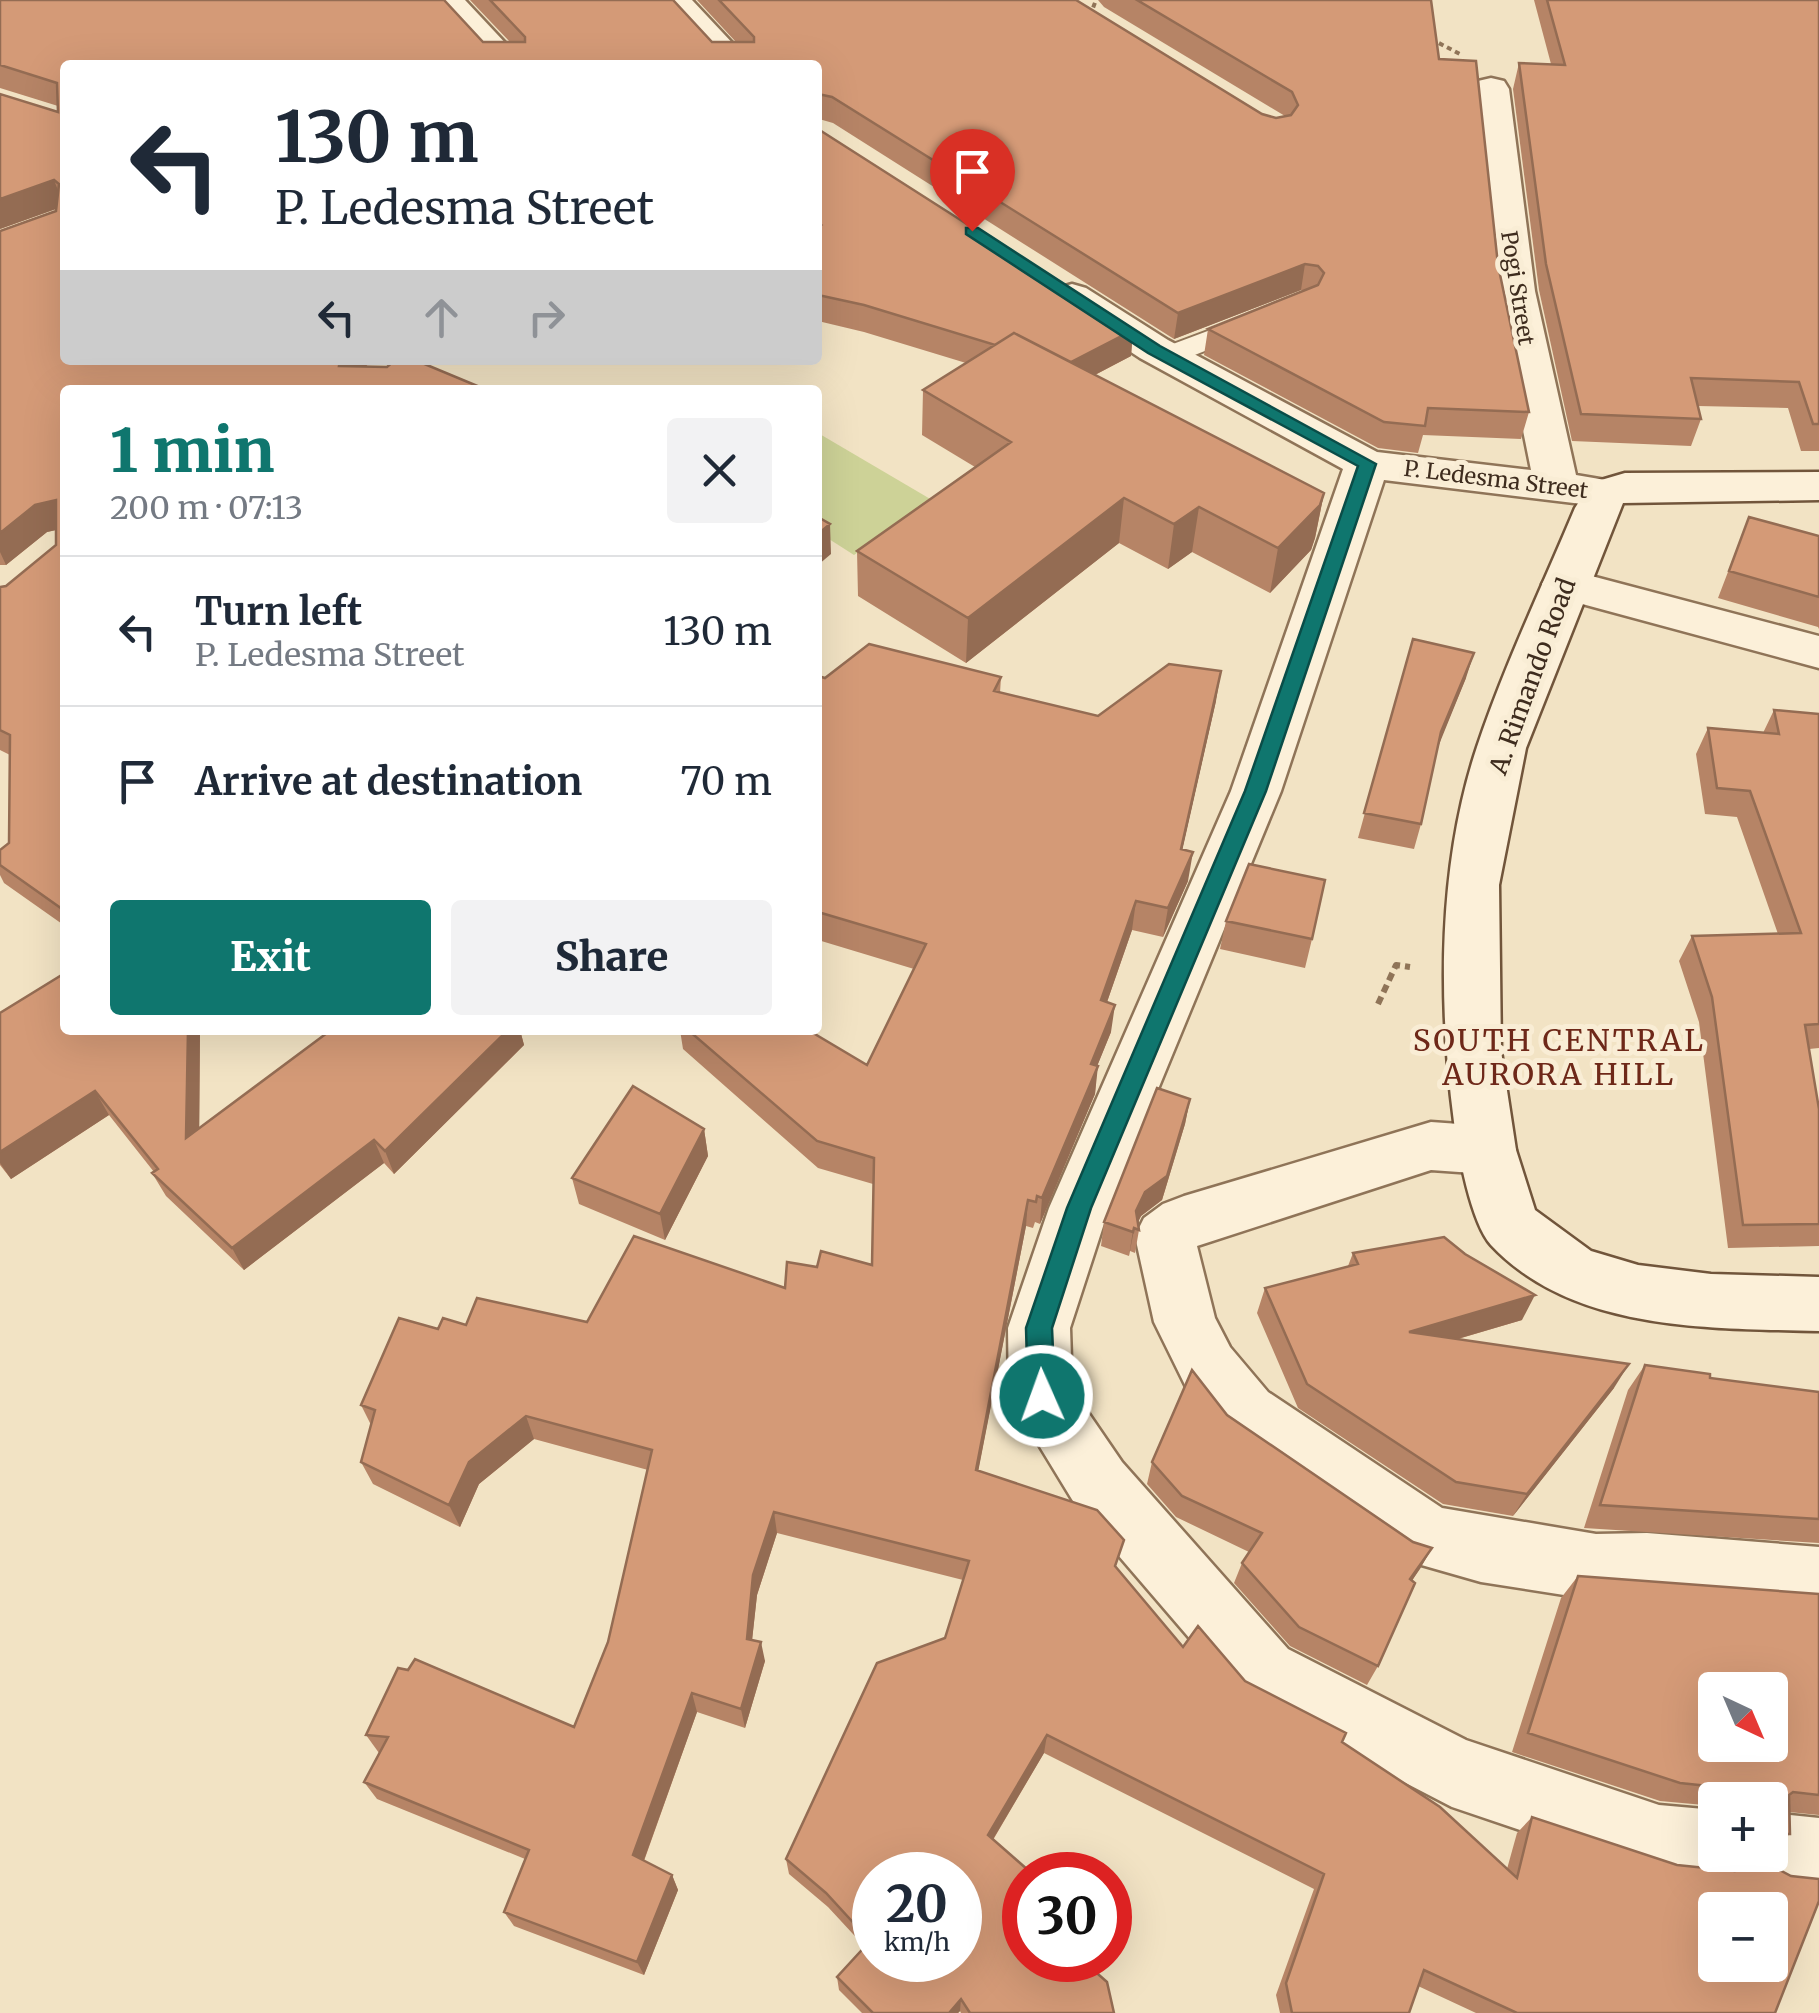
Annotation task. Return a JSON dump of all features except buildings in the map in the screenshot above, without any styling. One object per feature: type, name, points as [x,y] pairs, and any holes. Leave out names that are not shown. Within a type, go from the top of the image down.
[{"type":"street","points":[[446,0],[504,60]]},
{"type":"street","points":[[673,0],[731,60]]},
{"type":"street","name":"Pogi Street","points":[[1491,89],[1515,291],[1581,489]]},
{"type":"street","name":"P. Ledesma Street","points":[[1048,280],[1167,356],[1368,464],[1581,489]]},
{"type":"street","points":[[1368,464],[1256,791],[1079,1208],[1039,1328],[1042,1396],[1099,1484],[1264,1673],[1452,1771],[1660,1841],[1698,1844]]},
{"type":"street","points":[[1581,489],[1819,486]]},
{"type":"street","name":"A. Rimando Road","points":[[1581,489],[1578,546],[1501,748],[1473,885],[1473,1051],[1486,1150],[1510,1225],[1574,1272],[1638,1292],[1711,1300],[1819,1304]]},
{"type":"street","points":[[1564,584],[1819,652]]},
{"type":"street","points":[[1486,1150],[1431,1146],[1184,1222],[1165,1236],[1185,1322],[1208,1368],[1245,1412],[1427,1537],[1481,1550],[1596,1567],[1647,1566],[1819,1580]]},
{"type":"street","points":[[1788,1852],[1819,1855]]},
{"type":"lane","points":[[1167,356],[1285,309]]},
{"type":"path","points":[[1090,17],[1096,0]]},
{"type":"path","points":[[1424,36],[1471,59],[1482,69],[1491,89]]},
{"type":"path","points":[[1378,1004],[1396,966],[1426,969]]},
{"type":"green space","points":[[822,435],[932,500],[854,555],[822,535]]},
{"type":"district","name":"SOUTH CENTRAL AURORA HILL","points":[[1559,1058]]},
{"type":"route","points":[[972,231],[1154,349],[1368,464],[1256,791],[1079,1208],[1039,1328],[1042,1396]]}]
